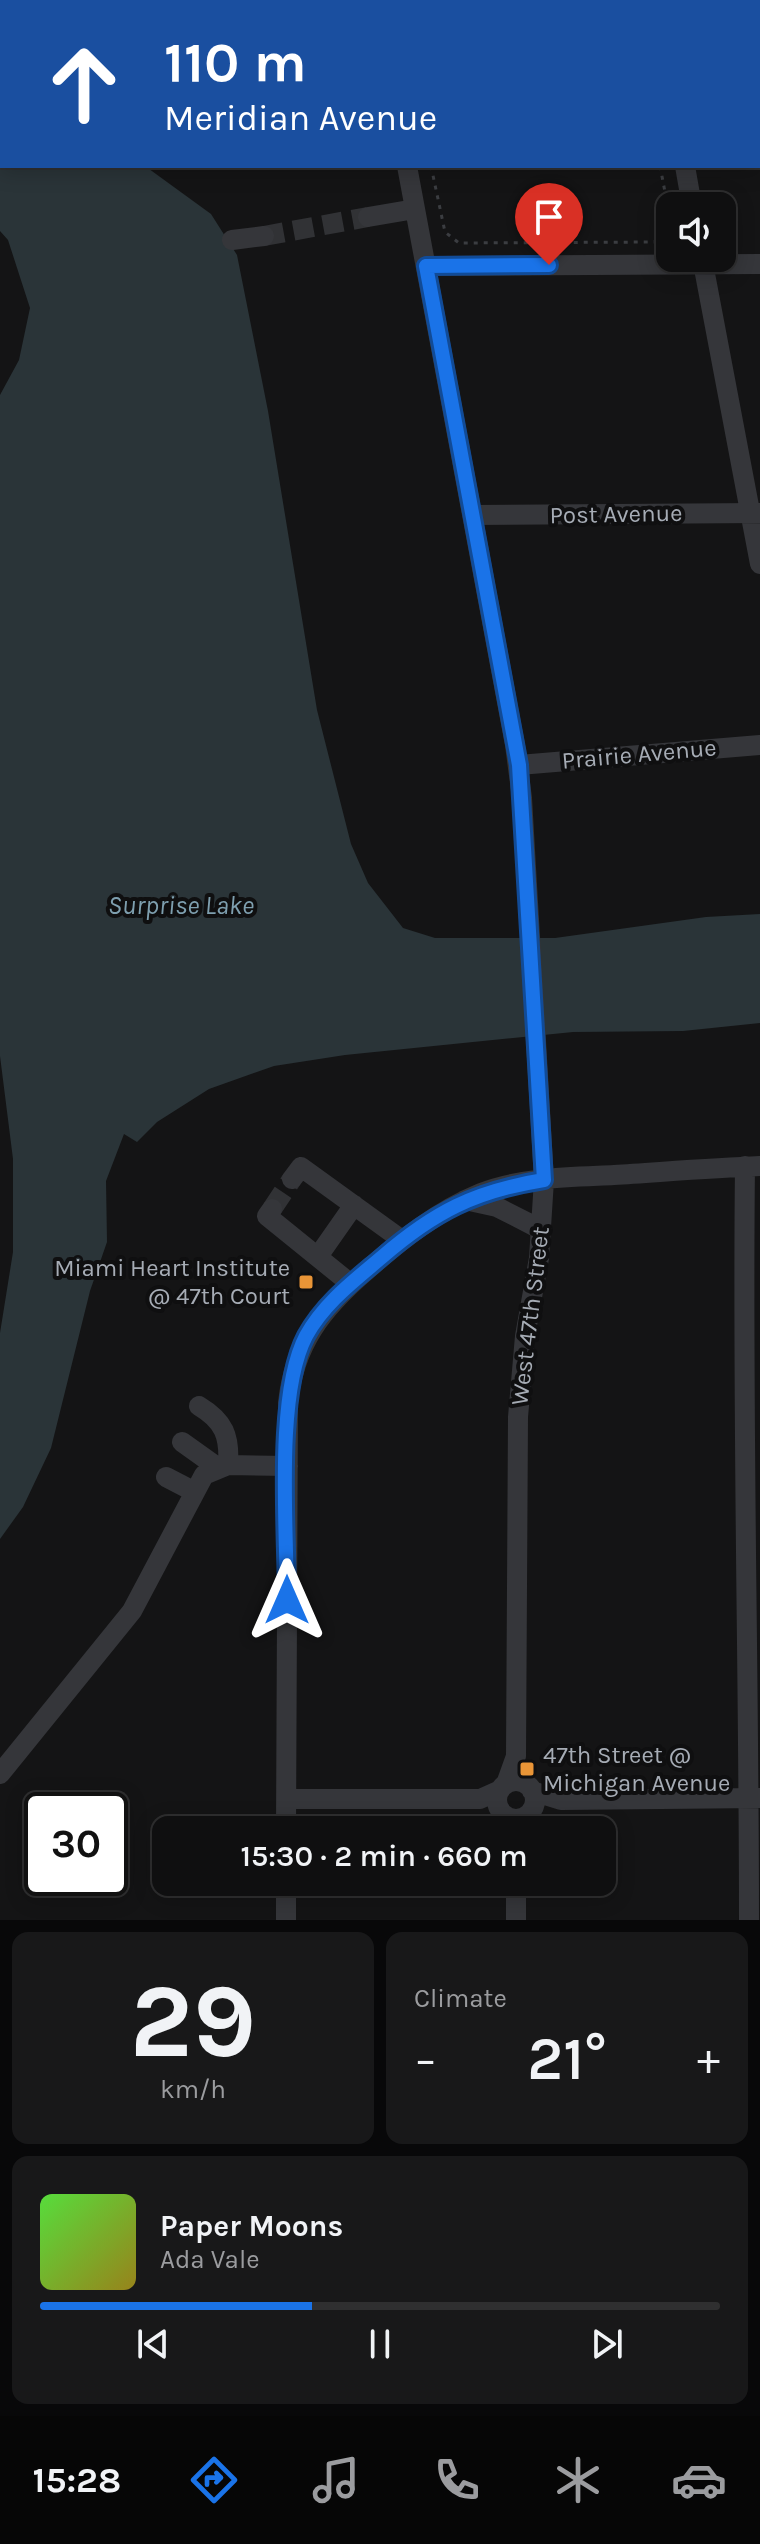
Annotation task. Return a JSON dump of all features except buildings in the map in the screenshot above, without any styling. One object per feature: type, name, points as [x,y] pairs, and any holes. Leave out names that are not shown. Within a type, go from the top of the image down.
[{"type":"street","name":"West 47th Street","points":[[407,168],[519,765],[530,929],[544,1180],[542,1230],[525,1336],[518,1417],[516,1806]]},
{"type":"street","points":[[685,168],[690,192]]},
{"type":"street","points":[[368,217],[415,209]]},
{"type":"street","points":[[232,240],[264,236]]},
{"type":"street","points":[[426,266],[656,262]]},
{"type":"street","points":[[736,263],[760,264]]},
{"type":"street","points":[[705,272],[755,513],[760,564]]},
{"type":"street","name":"Post Avenue","points":[[472,515],[755,513]]},
{"type":"street","name":"Prairie Avenue","points":[[519,765],[760,745]]},
{"type":"street","points":[[286,1816],[290,1382],[309,1331],[325,1309],[402,1240],[435,1216],[493,1189],[544,1180],[753,1166],[755,1799],[749,1920]]},
{"type":"street","points":[[292,1179],[301,1167],[402,1240]]},
{"type":"street","points":[[465,1200],[497,1207],[542,1230]]},
{"type":"street","points":[[319,1255],[354,1205]]},
{"type":"street","points":[[272,1209],[267,1216],[319,1255],[351,1284]]},
{"type":"street","points":[[199,1406],[218,1417],[226,1431],[222,1466]]},
{"type":"street","points":[[182,1442],[222,1466]]},
{"type":"street","points":[[0,1774],[132,1611],[204,1475],[222,1466],[288,1466]]},
{"type":"street","points":[[166,1477],[193,1491]]},
{"type":"street","points":[[287,1799],[480,1799],[516,1806],[561,1800],[755,1799]]},
{"type":"street","points":[[286,1896],[286,1920]]},
{"type":"street","points":[[516,1896],[516,1920]]},
{"type":"path","points":[[431,168],[445,232],[459,243],[656,241]]},
{"type":"path","points":[[660,168],[665,192]]},
{"type":"water","name":"Surprise Lake","points":[[0,168],[148,168],[211,214],[237,255],[268,411],[317,710],[351,844],[368,883],[403,928],[435,938],[555,938],[706,917],[760,914],[760,1023],[683,1031],[573,1032],[345,1055],[274,1066],[209,1089],[157,1122],[137,1142],[124,1134],[106,1181],[107,1242],[90,1291],[51,1448],[23,1507],[0,1539],[0,1333],[13,1252],[13,1159],[0,1056],[0,395],[19,360],[30,308],[8,240],[0,231]]},
{"type":"tunnel","points":[[264,236],[368,217]]},
{"type":"tunnel","points":[[272,1209],[292,1179]]},
{"type":"place","name":"Miami Heart Institute @ 47th Court","points":[[306,1282]]},
{"type":"place","name":"47th Street @ Michigan Avenue","points":[[527,1769]]},
{"type":"route","points":[[287,1600],[290,1382],[296,1359],[315,1321],[332,1300],[435,1216],[485,1191],[544,1180],[519,765],[426,266],[549,265]]}]
